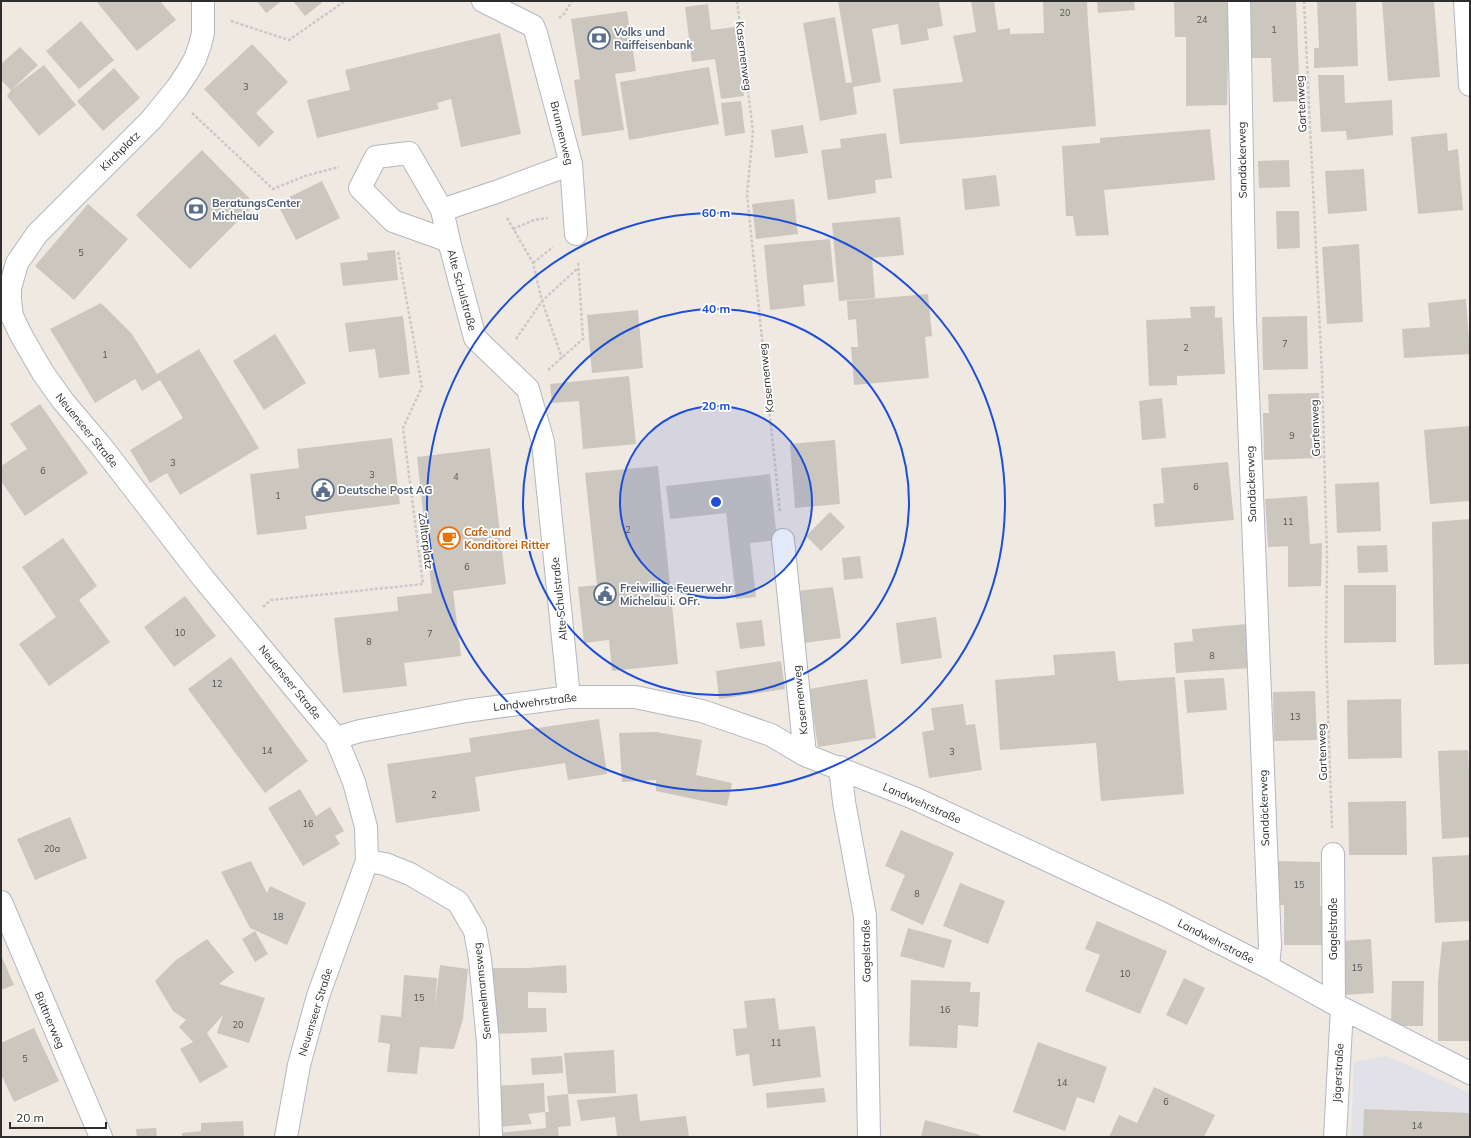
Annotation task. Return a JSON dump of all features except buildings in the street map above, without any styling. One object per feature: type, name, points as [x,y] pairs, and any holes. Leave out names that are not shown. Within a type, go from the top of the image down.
[{"type":"street","name":"Brunnenweg","points":[[483,1],[533,26],[536,33],[571,164],[576,234]]},
{"type":"street","name":"Sandäckerweg","points":[[1239,1],[1245,319],[1270,946],[1268,967]]},
{"type":"street","points":[[1466,1],[1470,85]]},
{"type":"street","name":"Kirchplatz","points":[[6,290],[17,263],[37,234],[130,142],[151,120],[172,94],[195,59],[203,32],[203,6]]},
{"type":"street","name":"Alte Schulstraße","points":[[449,241],[393,221],[360,188],[376,156],[409,153],[442,210],[475,338],[528,389],[543,442],[568,697]]},
{"type":"street","points":[[442,210],[571,164]]},
{"type":"street","name":"Neuenseer Straße","points":[[6,290],[12,316],[30,353],[43,374],[63,401],[101,446],[203,578],[336,738],[354,782],[366,827],[367,861],[318,996],[299,1065],[286,1137]]},
{"type":"street","name":"Kasernenweg","points":[[783,540],[805,755]]},
{"type":"street","name":"Landwehrstraße","points":[[336,738],[360,731],[466,711],[568,697],[635,697],[702,712],[771,735],[805,755],[840,767],[914,798],[1147,906],[1268,967],[1338,1006],[1470,1073]]},
{"type":"street","name":"Gagelstraße","points":[[840,767],[844,802],[865,916],[869,1137]]},
{"type":"street","name":"Gagelstraße","points":[[1333,854],[1338,1006]]},
{"type":"street","name":"Semmelmannsweg","points":[[367,861],[385,864],[410,874],[458,902],[475,931],[480,959],[488,1042],[491,1137]]},
{"type":"street","name":"Büttnerweg","points":[[1,902],[101,1137]]},
{"type":"street","name":"Jägerstraße","points":[[1335,1137],[1338,1006]]},
{"type":"path","points":[[203,6],[289,40],[345,1]]},
{"type":"path","name":"Kasernenweg","points":[[737,1],[753,132],[747,194],[783,540]]},
{"type":"path","name":"Gartenweg","points":[[1304,1],[1322,373],[1327,559],[1326,649],[1333,854]]},
{"type":"path","points":[[172,94],[273,189],[305,176],[348,165],[368,172]]},
{"type":"path","points":[[496,192],[513,229],[533,263],[542,301],[562,358]]},
{"type":"path","points":[[513,229],[534,220],[552,217]]},
{"type":"path","name":"Zolltorplatz","points":[[242,624],[271,600],[423,584],[403,428],[422,387],[393,221]]},
{"type":"path","points":[[528,389],[583,339],[576,234]]},
{"type":"path","points":[[533,263],[554,246]]},
{"type":"path","points":[[500,362],[542,301],[578,268]]},
{"type":"shaded area","points":[[1387,1056],[1470,1093],[1470,1137],[1351,1137],[1354,1062]]},
{"type":"place","name":"Volks und Raiffeisenbank","points":[[599,38]]},
{"type":"place","name":"BeratungsCenter Michelau","points":[[196,209]]},
{"type":"place","name":"Deutsche Post AG","points":[[323,490]]},
{"type":"place","name":"Cafe und Konditorei Ritter","points":[[449,538]]},
{"type":"place","name":"Freiwillige Feuerwehr Michelau i. OFr.","points":[[605,594]]}]
